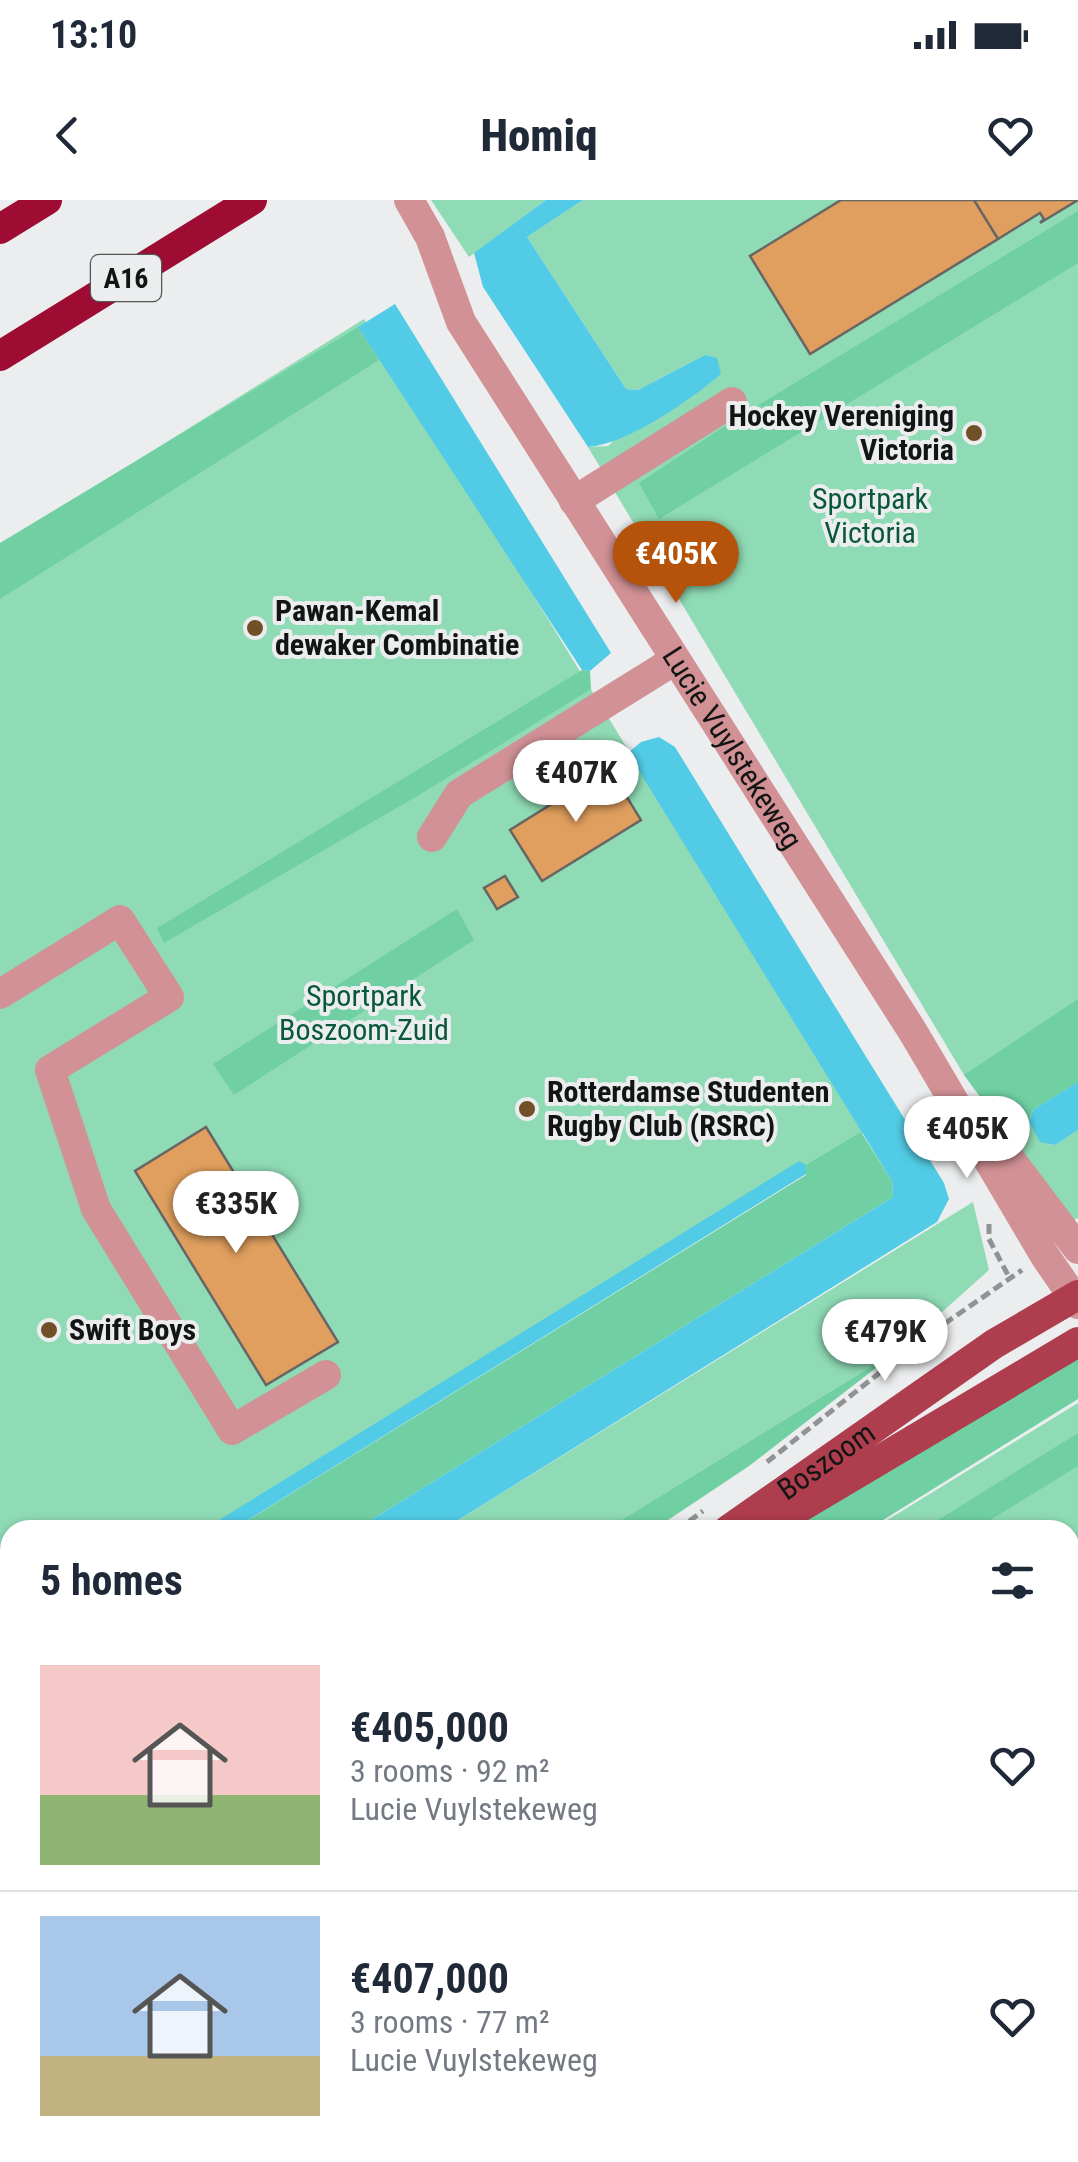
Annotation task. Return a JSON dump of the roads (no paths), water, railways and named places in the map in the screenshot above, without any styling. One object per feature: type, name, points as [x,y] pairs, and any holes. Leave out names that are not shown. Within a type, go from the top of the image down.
[{"type":"highway","points":[[0,229],[47,200]]},
{"type":"highway","name":"A16","points":[[0,356],[252,200]]},
{"type":"main road","name":"Boszoom","points":[[718,1519],[994,1344],[1076,1299]]},
{"type":"main road","name":"Boszoom","points":[[779,1520],[1078,1342]]},
{"type":"street","name":"Lucie Vuylstekeweg","points":[[409,200],[430,237],[461,322],[914,1032],[1046,1256],[1076,1299]]},
{"type":"street","points":[[574,501],[732,402]]},
{"type":"street","points":[[432,837],[459,794],[675,660]]},
{"type":"street","points":[[0,994],[120,920],[169,997],[50,1070],[96,1209],[232,1430],[326,1375]]},
{"type":"street","name":"Lucie Vuylstekeweg","points":[[914,1032],[1078,1249]]},
{"type":"water","points":[[546,200],[583,200],[527,237],[626,389],[638,390],[705,355],[717,358],[721,374],[658,419],[604,444],[588,447],[483,287],[474,253]]},
{"type":"water","points":[[395,304],[611,653],[590,671],[582,670],[358,327]]},
{"type":"water","points":[[659,737],[675,747],[944,1183],[949,1199],[937,1222],[458,1520],[371,1520],[893,1197],[892,1181],[628,753],[641,742]]},
{"type":"water","points":[[1078,1082],[1078,1130],[1055,1145],[1040,1142],[1029,1122],[1033,1110]]},
{"type":"water","points":[[799,1161],[806,1165],[806,1174],[248,1520],[219,1520]]},
{"type":"place","name":"Hockey Vereniging Victoria","points":[[974,433]]},
{"type":"place","name":"Pawan-Kemal dewaker Combinatie","points":[[255,628]]},
{"type":"place","name":"Rotterdamse Studenten Rugby Club (RSRC)","points":[[527,1109]]},
{"type":"place","name":"Swift Boys","points":[[49,1330]]},
{"type":"park label","name":"Sportpark Victoria","points":[[870,516]]},
{"type":"park label","name":"Sportpark Boszoom-Zuid","points":[[364,1013]]}]
